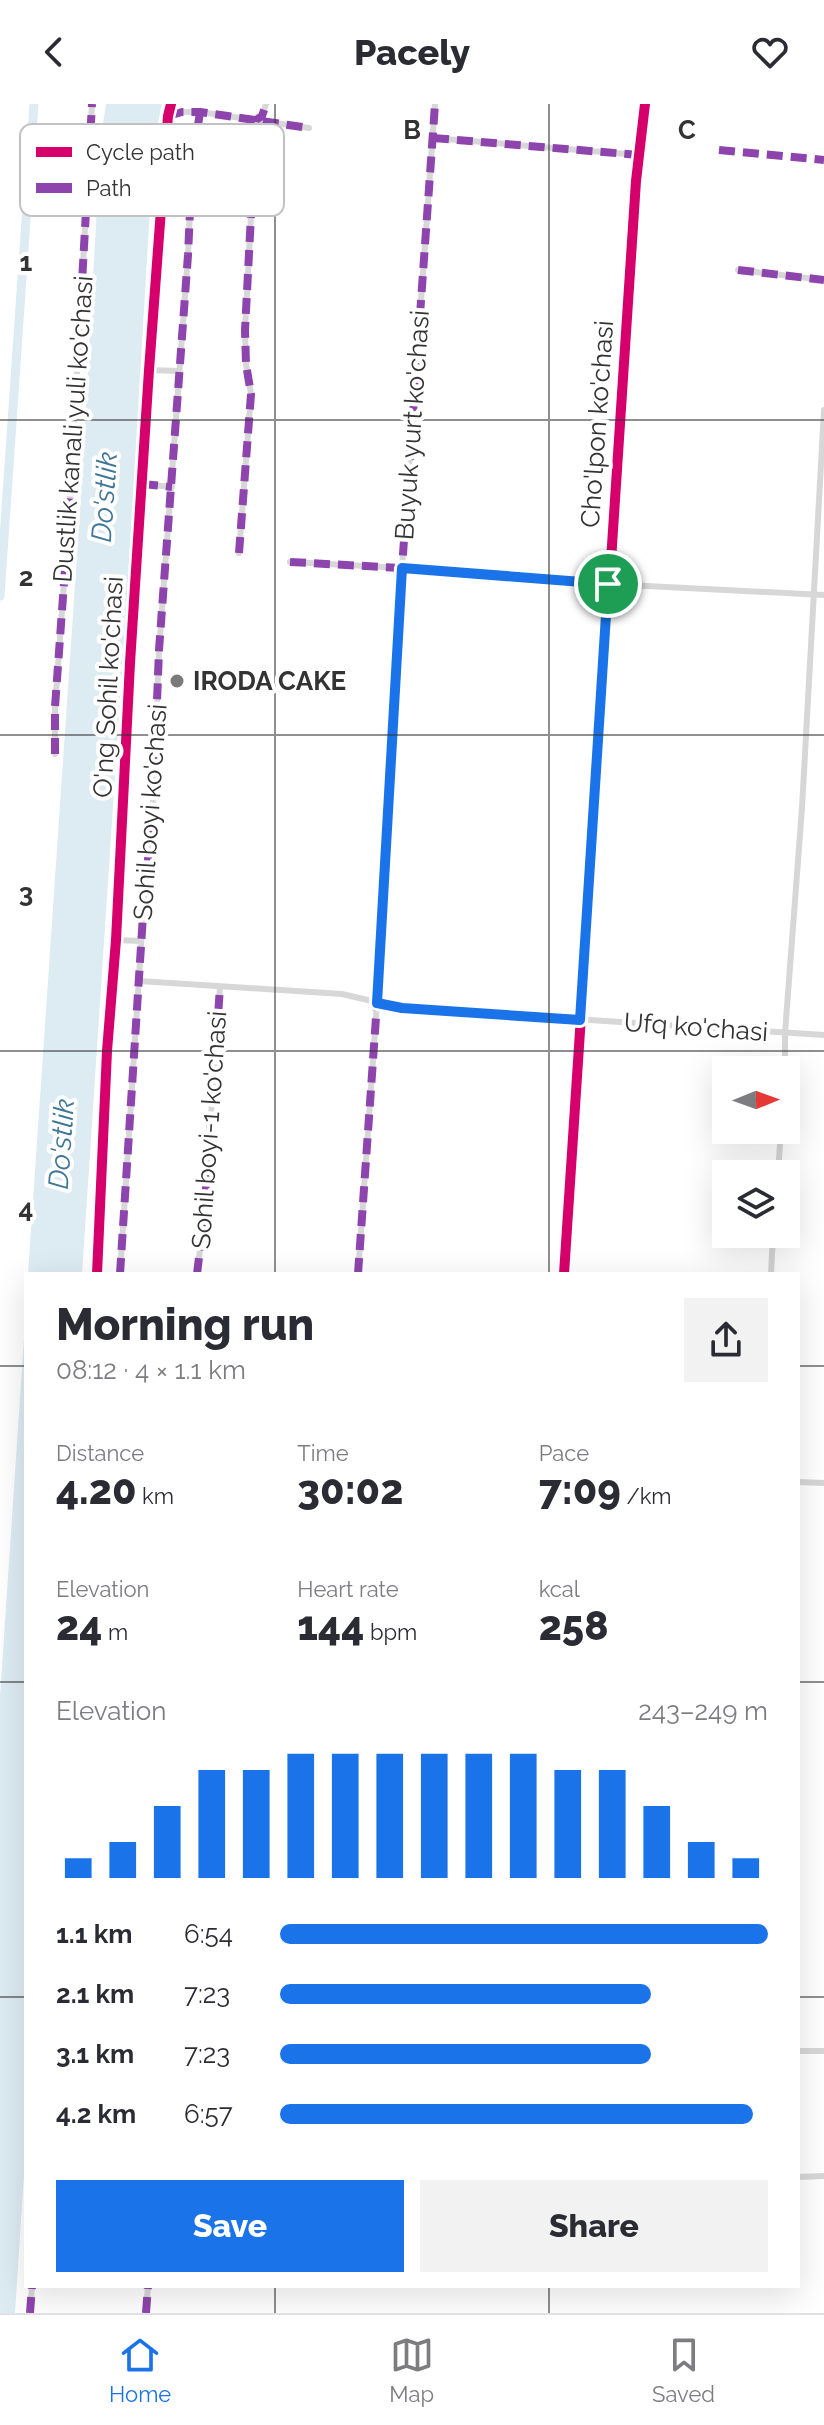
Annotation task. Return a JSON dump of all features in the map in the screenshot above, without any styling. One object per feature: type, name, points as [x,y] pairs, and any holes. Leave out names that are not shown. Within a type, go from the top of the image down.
[{"type":"street","name":"Dustlik kanali yuli ko'chasi","points":[[91,124],[92,104]]},
{"type":"street","name":"O'ng Sohil ko'chasi","points":[[167,124],[171,104]]},
{"type":"street","points":[[256,120],[262,116],[266,104]]},
{"type":"street","name":"Buyuk yurt ko'chasi","points":[[358,1272],[402,568],[435,104]]},
{"type":"street","name":"Cho'lpon ko'chasi","points":[[564,1272],[608,584],[645,104]]},
{"type":"street","points":[[168,116],[200,112],[282,124]]},
{"type":"street","name":"Sohil boyi ko'chasi","points":[[198,124],[200,112]]},
{"type":"street","points":[[256,120],[256,124]]},
{"type":"street","points":[[284,124],[309,128]]},
{"type":"street","points":[[433,138],[639,155]]},
{"type":"street","name":"Dustlik kanali yuli ko'chasi","points":[[55,754],[55,707],[86,216]]},
{"type":"street","name":"O'ng Sohil ko'chasi","points":[[97,1272],[107,1051],[161,216]]},
{"type":"street","name":"Sohil boyi ko'chasi","points":[[120,1272],[141,941],[153,805],[159,650],[189,216]]},
{"type":"street","points":[[239,553],[251,394],[245,330],[251,216]]},
{"type":"street","points":[[738,270],[824,280]]},
{"type":"street","points":[[149,370],[179,371]]},
{"type":"street","points":[[785,1056],[824,410]]},
{"type":"street","points":[[142,484],[172,487]]},
{"type":"street","points":[[290,562],[824,595]]},
{"type":"street","points":[[116,940],[141,941]]},
{"type":"street","name":"Ufq ko'chasi","points":[[139,981],[342,994],[402,1008],[824,1035]]},
{"type":"street","name":"Sohil boyi-1 ko'chasi","points":[[197,1272],[220,987]]},
{"type":"street","points":[[771,1272],[772,1248]]},
{"type":"street","points":[[800,1482],[824,1483]]},
{"type":"street","points":[[800,2051],[824,2051]]},
{"type":"street","points":[[800,2177],[824,2176]]},
{"type":"street","points":[[30,2313],[32,2288]]},
{"type":"street","points":[[146,2313],[148,2288]]},
{"type":"water","points":[[106,104],[162,104],[158,124],[103,124]]},
{"type":"water","name":"Do'stlik","points":[[96,216],[150,216],[82,1272],[28,1272],[79,526]]},
{"type":"water","points":[[24,1339],[24,2174],[15,2313],[0,2313],[0,1696]]},
{"type":"waterway","points":[[33,124],[34,104]]},
{"type":"waterway","points":[[0,596],[26,216]]},
{"type":"marked path","points":[[91,124],[92,104]]},
{"type":"marked path","points":[[256,124],[266,104]]},
{"type":"marked path","points":[[358,1272],[402,568],[435,104]]},
{"type":"marked path","points":[[168,116],[200,112],[282,124]]},
{"type":"marked path","points":[[198,124],[200,112]]},
{"type":"marked path","points":[[284,124],[309,128]]},
{"type":"marked path","points":[[433,138],[639,155]]},
{"type":"marked path","points":[[719,150],[824,160]]},
{"type":"marked path","points":[[55,754],[55,707],[86,216]]},
{"type":"marked path","points":[[120,1272],[190,216]]},
{"type":"marked path","points":[[239,553],[251,394],[245,330],[251,216]]},
{"type":"marked path","points":[[738,270],[824,280]]},
{"type":"marked path","points":[[142,484],[172,487]]},
{"type":"marked path","points":[[290,562],[402,568]]},
{"type":"marked path","points":[[197,1272],[220,987]]},
{"type":"marked path","points":[[30,2313],[32,2288]]},
{"type":"marked path","points":[[146,2313],[148,2288]]},
{"type":"cycle path","points":[[167,124],[171,104]]},
{"type":"cycle path","points":[[564,1272],[636,181],[645,104]]},
{"type":"cycle path","points":[[97,1272],[130,663],[161,216]]},
{"type":"place","name":"IRODA CAKE","points":[[177,681]]},
{"type":"route","points":[[402,568],[608,584],[580,1020],[402,1008],[377,1003],[402,568]]}]
